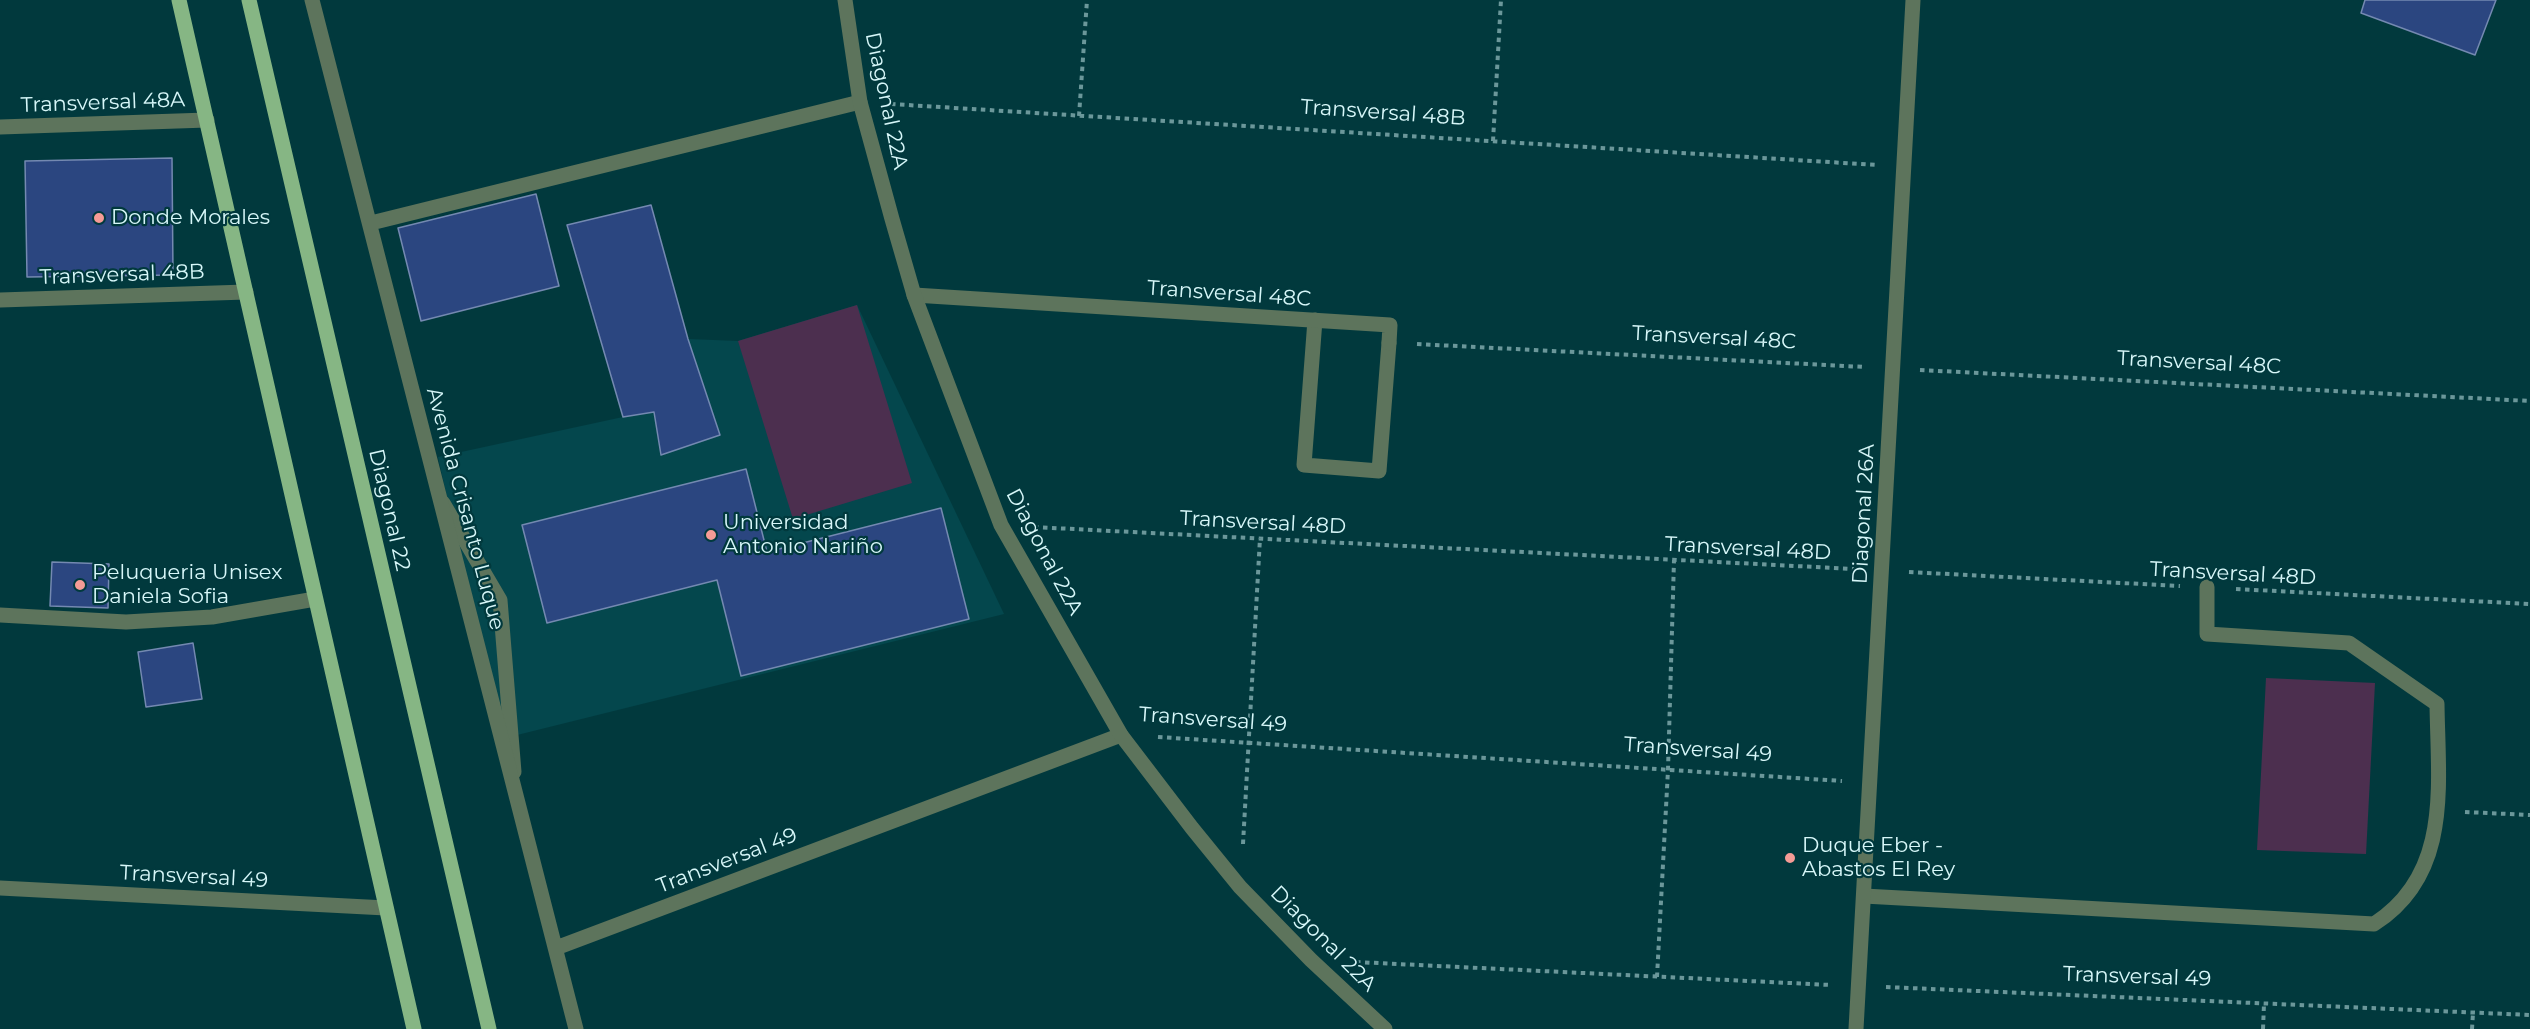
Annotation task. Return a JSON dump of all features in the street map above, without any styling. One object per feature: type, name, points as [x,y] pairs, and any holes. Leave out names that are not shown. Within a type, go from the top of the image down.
[{"type":"main road","points":[[179,0],[414,1029]]},
{"type":"main road","name":"Diagonal 22","points":[[249,0],[489,1029]]},
{"type":"street","name":"Avenida Crisanto Luque","points":[[312,0],[576,1029]]},
{"type":"street","name":"Diagonal 22A","points":[[845,0],[860,102],[914,295],[1000,525],[1121,735],[1240,887],[1311,960],[1385,1029]]},
{"type":"street","name":"Diagonal 26A","points":[[1856,1029],[1913,0]]},
{"type":"street","points":[[371,223],[860,102]]},
{"type":"street","name":"Transversal 48A","points":[[0,127],[207,120]]},
{"type":"street","name":"Transversal 48B","points":[[0,300],[246,292]]},
{"type":"street","name":"Transversal 48C","points":[[914,295],[1390,325],[1389,343]]},
{"type":"street","points":[[1314,320],[1304,465],[1379,471],[1389,343]]},
{"type":"street","points":[[440,497],[500,600],[515,784]]},
{"type":"street","points":[[1864,896],[2374,924],[2395,911],[2417,884],[2429,855],[2438,811],[2437,704],[2349,644],[2207,634],[2207,587]]},
{"type":"street","points":[[0,615],[126,622],[212,617],[315,599]]},
{"type":"street","name":"Transversal 49","points":[[556,948],[1121,735]]},
{"type":"street","name":"Transversal 49","points":[[0,888],[386,908]]},
{"type":"path","points":[[1079,116],[1087,0]]},
{"type":"path","points":[[1493,141],[1501,0]]},
{"type":"path","name":"Transversal 48B","points":[[860,102],[1903,167]]},
{"type":"path","name":"Transversal 48C","points":[[1389,343],[2530,401]]},
{"type":"path","name":"Transversal 48D","points":[[1000,525],[2530,604]]},
{"type":"path","points":[[1240,887],[1260,538]]},
{"type":"path","points":[[1657,976],[1668,770],[1674,560]]},
{"type":"path","name":"Transversal 49","points":[[1121,735],[1870,782]]},
{"type":"path","points":[[2438,811],[2530,815]]},
{"type":"path","name":"Transversal 49","points":[[1311,960],[2530,1015]]},
{"type":"path","points":[[2263,1029],[2264,1004]]},
{"type":"path","points":[[2472,1029],[2473,1013]]},
{"type":"shaded area","name":"Universidad Antonio Nariño","points":[[651,205],[688,339],[738,341],[857,305],[1004,614],[501,739],[438,457],[623,417],[567,225]]},
{"type":"shaded area","points":[[857,305],[912,483],[793,519],[738,341]]},
{"type":"shaded area","points":[[2266,678],[2375,683],[2366,854],[2257,850]]},
{"type":"building","points":[[2365,0],[2496,0],[2475,55],[2361,13]]},
{"type":"building","name":"Donde Morales","points":[[172,158],[173,275],[27,277],[25,161]]},
{"type":"building","points":[[536,194],[559,286],[421,321],[398,228]]},
{"type":"building","points":[[651,205],[688,339],[720,435],[661,455],[654,412],[623,417],[567,225]]},
{"type":"building","points":[[746,469],[767,552],[941,508],[969,619],[741,676],[717,580],[547,623],[522,525]]},
{"type":"building","name":"Peluqueria Unisex Daniela Sofia","points":[[52,562],[109,564],[108,608],[50,606]]},
{"type":"building","points":[[193,643],[202,699],[146,707],[138,652]]},
{"type":"place","name":"Donde Morales","points":[[99,218]]},
{"type":"place","name":"Universidad Antonio Nariño","points":[[711,535]]},
{"type":"place","name":"Peluqueria Unisex Daniela Sofia","points":[[80,585]]},
{"type":"place","name":"Duque Eber - Abastos El Rey","points":[[1790,858]]}]
